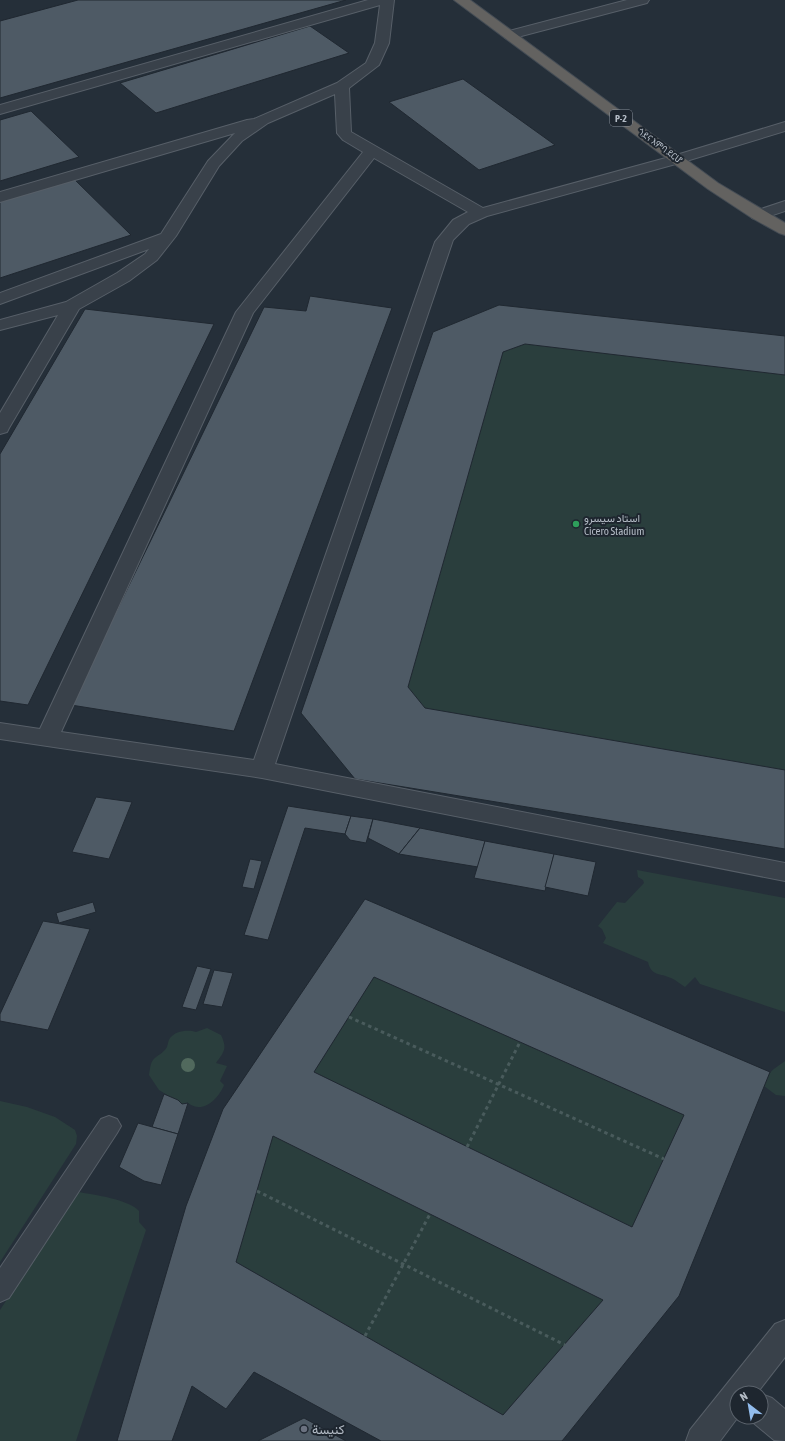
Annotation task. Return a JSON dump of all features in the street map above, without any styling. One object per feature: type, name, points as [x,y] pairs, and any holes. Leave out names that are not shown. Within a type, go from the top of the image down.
[{"type":"highway","name":"ጎደና እምባ ደርሆ","points":[[461,0],[713,186],[758,215],[785,230]]},
{"type":"street","points":[[0,110],[382,0]]},
{"type":"street","points":[[0,197],[263,120],[342,86],[372,65],[382,43],[387,0]]},
{"type":"street","points":[[510,35],[642,0]]},
{"type":"street","points":[[342,86],[344,133],[348,137],[481,213]]},
{"type":"street","points":[[0,325],[72,306],[123,277],[151,257],[168,236],[213,164],[237,138],[263,120]]},
{"type":"street","points":[[262,770],[443,242],[456,225],[467,217],[678,159],[785,126]]},
{"type":"street","points":[[47,738],[246,312],[372,150]]},
{"type":"street","points":[[758,215],[785,206]]},
{"type":"street","points":[[0,299],[168,236]]},
{"type":"street","points":[[0,428],[72,306]]},
{"type":"street","points":[[0,731],[262,770],[785,872]]},
{"type":"street","points":[[750,1385],[785,1334]]},
{"type":"street","points":[[701,1441],[729,1411]]},
{"type":"street","points":[[769,1416],[785,1429]]},
{"type":"lane","points":[[0,1290],[109,1126]]},
{"type":"path","points":[[349,1017],[664,1159]]},
{"type":"path","points":[[467,1147],[520,1042]]},
{"type":"path","points":[[257,1191],[565,1345]]},
{"type":"path","points":[[365,1336],[430,1214]]},
{"type":"green space","name":"استاد سيسرو Cicero Stadium","points":[[499,305],[785,336],[785,849],[355,779],[301,713],[433,332]]},
{"type":"green space","points":[[637,870],[785,898],[785,1012],[700,984],[695,977],[685,987],[667,976],[651,970],[648,962],[603,943],[606,938],[602,929],[598,926],[617,902],[625,903],[644,883],[643,880],[638,877]]},
{"type":"green space","points":[[374,977],[684,1115],[632,1227],[314,1072]]},
{"type":"green space","points":[[207,1028],[221,1035],[224,1043],[223,1052],[216,1063],[227,1066],[220,1081],[224,1085],[214,1100],[205,1106],[199,1107],[188,1103],[182,1104],[159,1090],[149,1075],[151,1063],[166,1049],[170,1038],[178,1032],[196,1032]]},
{"type":"green space","points":[[785,1061],[785,1096],[776,1095],[764,1086],[772,1071]]},
{"type":"green space","points":[[0,1101],[27,1107],[55,1117],[75,1130],[77,1136],[76,1144],[0,1262]]},
{"type":"green space","points":[[273,1136],[603,1300],[503,1415],[236,1262]]},
{"type":"green space","points":[[78,1192],[111,1198],[127,1203],[139,1211],[139,1222],[146,1230],[76,1441],[0,1441],[0,1310]]},
{"type":"building","points":[[78,0],[346,0],[0,98],[0,21]]},
{"type":"building","points":[[310,26],[349,53],[156,113],[120,83]]},
{"type":"building","points":[[463,79],[555,145],[479,170],[389,102]]},
{"type":"building","points":[[31,111],[79,157],[0,181],[0,120]]},
{"type":"building","points":[[74,179],[131,235],[0,278],[0,202]]},
{"type":"building","points":[[310,296],[392,308],[234,731],[71,705],[264,307],[306,311]]},
{"type":"building","points":[[499,305],[785,336],[785,375],[525,344],[503,352],[408,687],[425,708],[785,770],[785,849],[355,779],[301,713],[433,332]]},
{"type":"building","points":[[85,309],[214,324],[28,705],[0,701],[0,454]]},
{"type":"building","points":[[96,797],[132,802],[109,859],[72,852]]},
{"type":"building","points":[[288,806],[351,816],[345,834],[305,828],[268,940],[244,935]]},
{"type":"building","points":[[351,816],[373,819],[366,843],[350,840],[345,834]]},
{"type":"building","points":[[373,819],[420,828],[399,854],[368,838]]},
{"type":"building","points":[[420,828],[485,841],[478,867],[399,854]]},
{"type":"building","points":[[485,841],[554,854],[545,891],[474,878]]},
{"type":"building","points":[[554,854],[596,862],[588,896],[545,887]]},
{"type":"building","points":[[250,859],[262,861],[254,889],[242,887]]},
{"type":"building","points":[[365,899],[770,1072],[679,1296],[562,1441],[381,1441],[254,1372],[226,1409],[192,1386],[172,1441],[117,1441],[186,1206],[223,1109]],"holes":[[[374,977],[684,1115],[632,1227],[314,1072]],[[273,1136],[430,1214],[603,1300],[503,1415],[236,1262]]]},
{"type":"building","points":[[93,902],[96,912],[59,923],[56,913]]},
{"type":"building","points":[[43,921],[90,929],[48,1030],[0,1021],[0,1014]]},
{"type":"building","points":[[197,966],[211,969],[196,1010],[182,1007]]},
{"type":"building","points":[[214,970],[233,973],[222,1007],[203,1004]]},
{"type":"building","points":[[164,1094],[178,1100],[182,1104],[188,1103],[178,1134],[152,1127]]},
{"type":"building","points":[[138,1123],[178,1134],[161,1185],[144,1181],[119,1167]]},
{"type":"building","name":"كنيسة","points":[[304,1418],[346,1441],[258,1441]]},
{"type":"place","name":"استاد سيسرو Cicero Stadium","points":[[576,524]]},
{"type":"place","name":"كنيسة","points":[[304,1429]]}]
